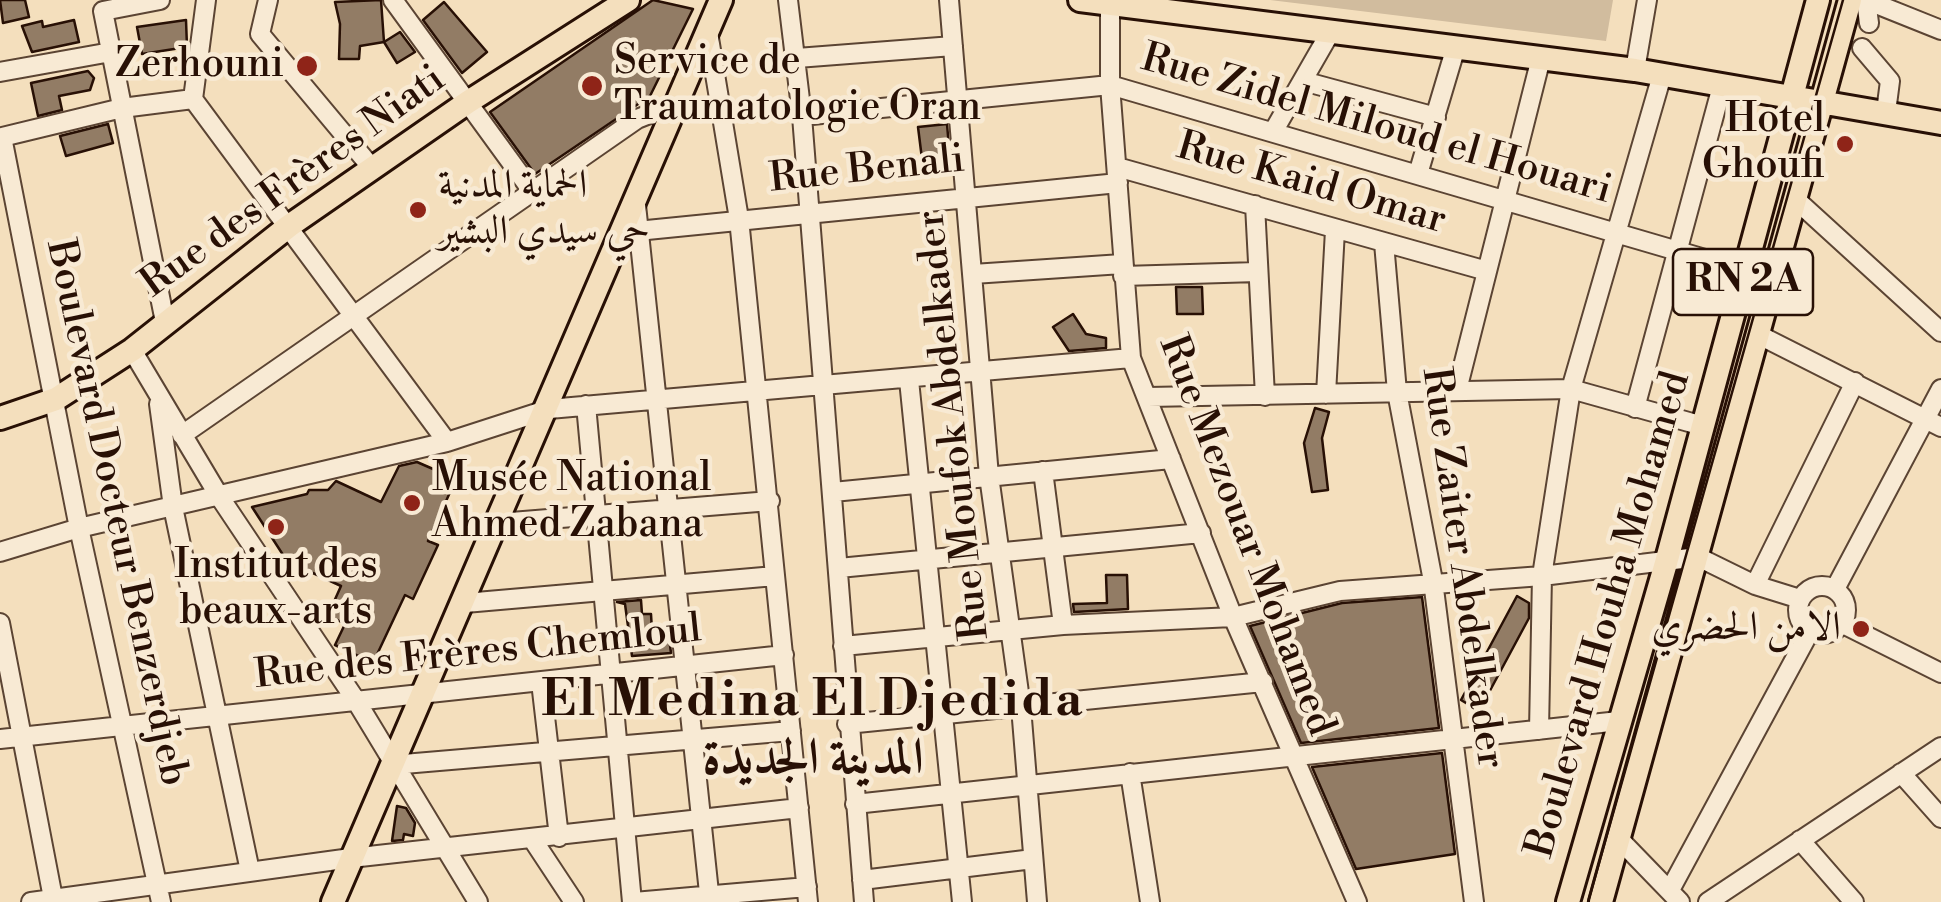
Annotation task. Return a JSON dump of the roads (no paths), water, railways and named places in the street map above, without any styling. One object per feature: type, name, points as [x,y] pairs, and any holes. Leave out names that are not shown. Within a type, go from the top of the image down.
[{"type":"main road","name":"Rue des Frères Niati","points":[[0,418],[56,399],[132,350],[289,226],[468,102],[628,0]]},
{"type":"main road","points":[[333,902],[632,222],[721,0]]},
{"type":"main road","points":[[1080,0],[1635,70],[1941,123]]},
{"type":"main road","name":"Boulevard Houha Mohamed","points":[[1568,902],[1666,563],[1818,0]]},
{"type":"main road","name":"Boulevard Houha Mohamed","points":[[1601,902],[1850,0]]},
{"type":"street","points":[[160,0],[103,12],[165,322]]},
{"type":"street","points":[[206,0],[193,98],[447,442]]},
{"type":"street","points":[[268,0],[260,34],[372,168]]},
{"type":"street","points":[[393,0],[532,191]]},
{"type":"street","points":[[788,0],[802,116],[864,902]]},
{"type":"street","name":"Rue Moufok Abdelkader","points":[[949,0],[988,476],[1002,551],[1021,707],[1037,902]]},
{"type":"street","points":[[1635,70],[1647,0]]},
{"type":"street","points":[[1869,23],[1866,0],[1941,30]]},
{"type":"street","name":"Rue Mezouar Mohamed","points":[[1110,4],[1110,84],[1131,358],[1233,617],[1357,902]]},
{"type":"street","points":[[1272,132],[1331,31]]},
{"type":"street","points":[[586,405],[633,902],[807,895],[739,219],[708,32]]},
{"type":"street","points":[[797,58],[953,46]]},
{"type":"street","points":[[1836,51],[1863,47],[1890,81],[1886,112]]},
{"type":"street","points":[[1418,174],[1455,50]]},
{"type":"street","points":[[0,72],[111,52]]},
{"type":"street","points":[[1457,390],[1541,58]]},
{"type":"street","points":[[1539,730],[1542,576],[1571,390],[1662,75]]},
{"type":"street","points":[[1303,81],[1436,117]]},
{"type":"street","name":"Rue Zidel Miloud el Houari","points":[[802,116],[1110,84],[1746,271]]},
{"type":"street","points":[[1635,408],[1722,86]]},
{"type":"street","points":[[122,108],[193,98]]},
{"type":"street","points":[[182,435],[637,118],[680,102]]},
{"type":"street","name":"Boulevard Docteur Benzerdjeb","points":[[122,108],[2,137],[6,187],[56,399],[79,528],[159,893]]},
{"type":"street","name":"Rue Benali","points":[[632,222],[810,213],[1118,175]]},
{"type":"street","name":"Rue Kaid Omar","points":[[1118,175],[1255,205],[1487,271]]},
{"type":"street","points":[[1794,198],[1941,332]]},
{"type":"street","points":[[1255,205],[1265,396]]},
{"type":"street","points":[[632,222],[710,897]]},
{"type":"street","points":[[1326,394],[1335,230]]},
{"type":"street","name":"Rue Zaiter Abdelkader","points":[[1384,243],[1397,392],[1433,581],[1450,740],[1474,902]]},
{"type":"street","points":[[973,274],[1258,272]]},
{"type":"street","points":[[1757,334],[1933,422]]},
{"type":"street","points":[[132,350],[219,496],[355,699],[478,902]]},
{"type":"street","points":[[0,552],[79,528],[447,442],[549,409],[1131,358]]},
{"type":"street","points":[[909,380],[954,792],[962,902]]},
{"type":"street","points":[[1755,585],[1855,382]]},
{"type":"street","points":[[1835,589],[1933,422],[1941,389]]},
{"type":"street","points":[[1148,396],[1571,390],[1703,426]]},
{"type":"street","points":[[158,394],[173,507],[250,871]]},
{"type":"street","points":[[833,492],[1172,458]]},
{"type":"street","points":[[1043,471],[1062,625]]},
{"type":"street","points":[[499,523],[770,501]]},
{"type":"street","points":[[839,568],[1201,533]]},
{"type":"street","points":[[843,646],[1062,625],[1233,617],[1340,591],[1433,581],[1542,576],[1698,558],[1755,585],[1800,599]]},
{"type":"street","points":[[464,602],[775,576]]},
{"type":"street","points":[[1819,585],[1835,589],[1846,602],[1843,624],[1832,633],[1810,631],[1800,619],[1800,599],[1819,585]]},
{"type":"street","points":[[0,622],[53,898]]},
{"type":"street","points":[[1843,624],[1941,672]]},
{"type":"street","points":[[1619,839],[1675,896],[1810,631]]},
{"type":"street","name":"Rue des Frères Chemloul","points":[[0,740],[784,656]]},
{"type":"street","points":[[542,682],[559,836]]},
{"type":"street","points":[[847,724],[1263,682]]},
{"type":"street","points":[[855,804],[1618,721]]},
{"type":"street","points":[[392,765],[616,749],[791,731]]},
{"type":"street","points":[[1708,902],[1941,747]]},
{"type":"street","points":[[1901,773],[1941,818]]},
{"type":"street","points":[[1130,774],[1150,902]]},
{"type":"street","points":[[31,902],[159,893],[250,871],[799,808]]},
{"type":"street","points":[[533,840],[574,902]]},
{"type":"street","points":[[1800,840],[1854,902]]},
{"type":"street","points":[[862,880],[1033,859]]},
{"type":"tram line","points":[[1588,902],[1843,0]]},
{"type":"place","name":"Zerhouni","points":[[307,66]]},
{"type":"place","name":"Service de Traumatologie Oran","points":[[592,86]]},
{"type":"place","name":"Hotel Ghoufi","points":[[1845,144]]},
{"type":"place","name":"الحماية المدنية حي سيدي البشير","points":[[418,210]]},
{"type":"place","name":"Musée National Ahmed Zabana","points":[[412,503]]},
{"type":"place","name":"Institut des beaux-arts","points":[[276,527]]},
{"type":"place","name":"الامن الحضري","points":[[1861,629]]},
{"type":"district","name":"El Medina El Djedida المدينة الجديدة","points":[[813,732]]}]
